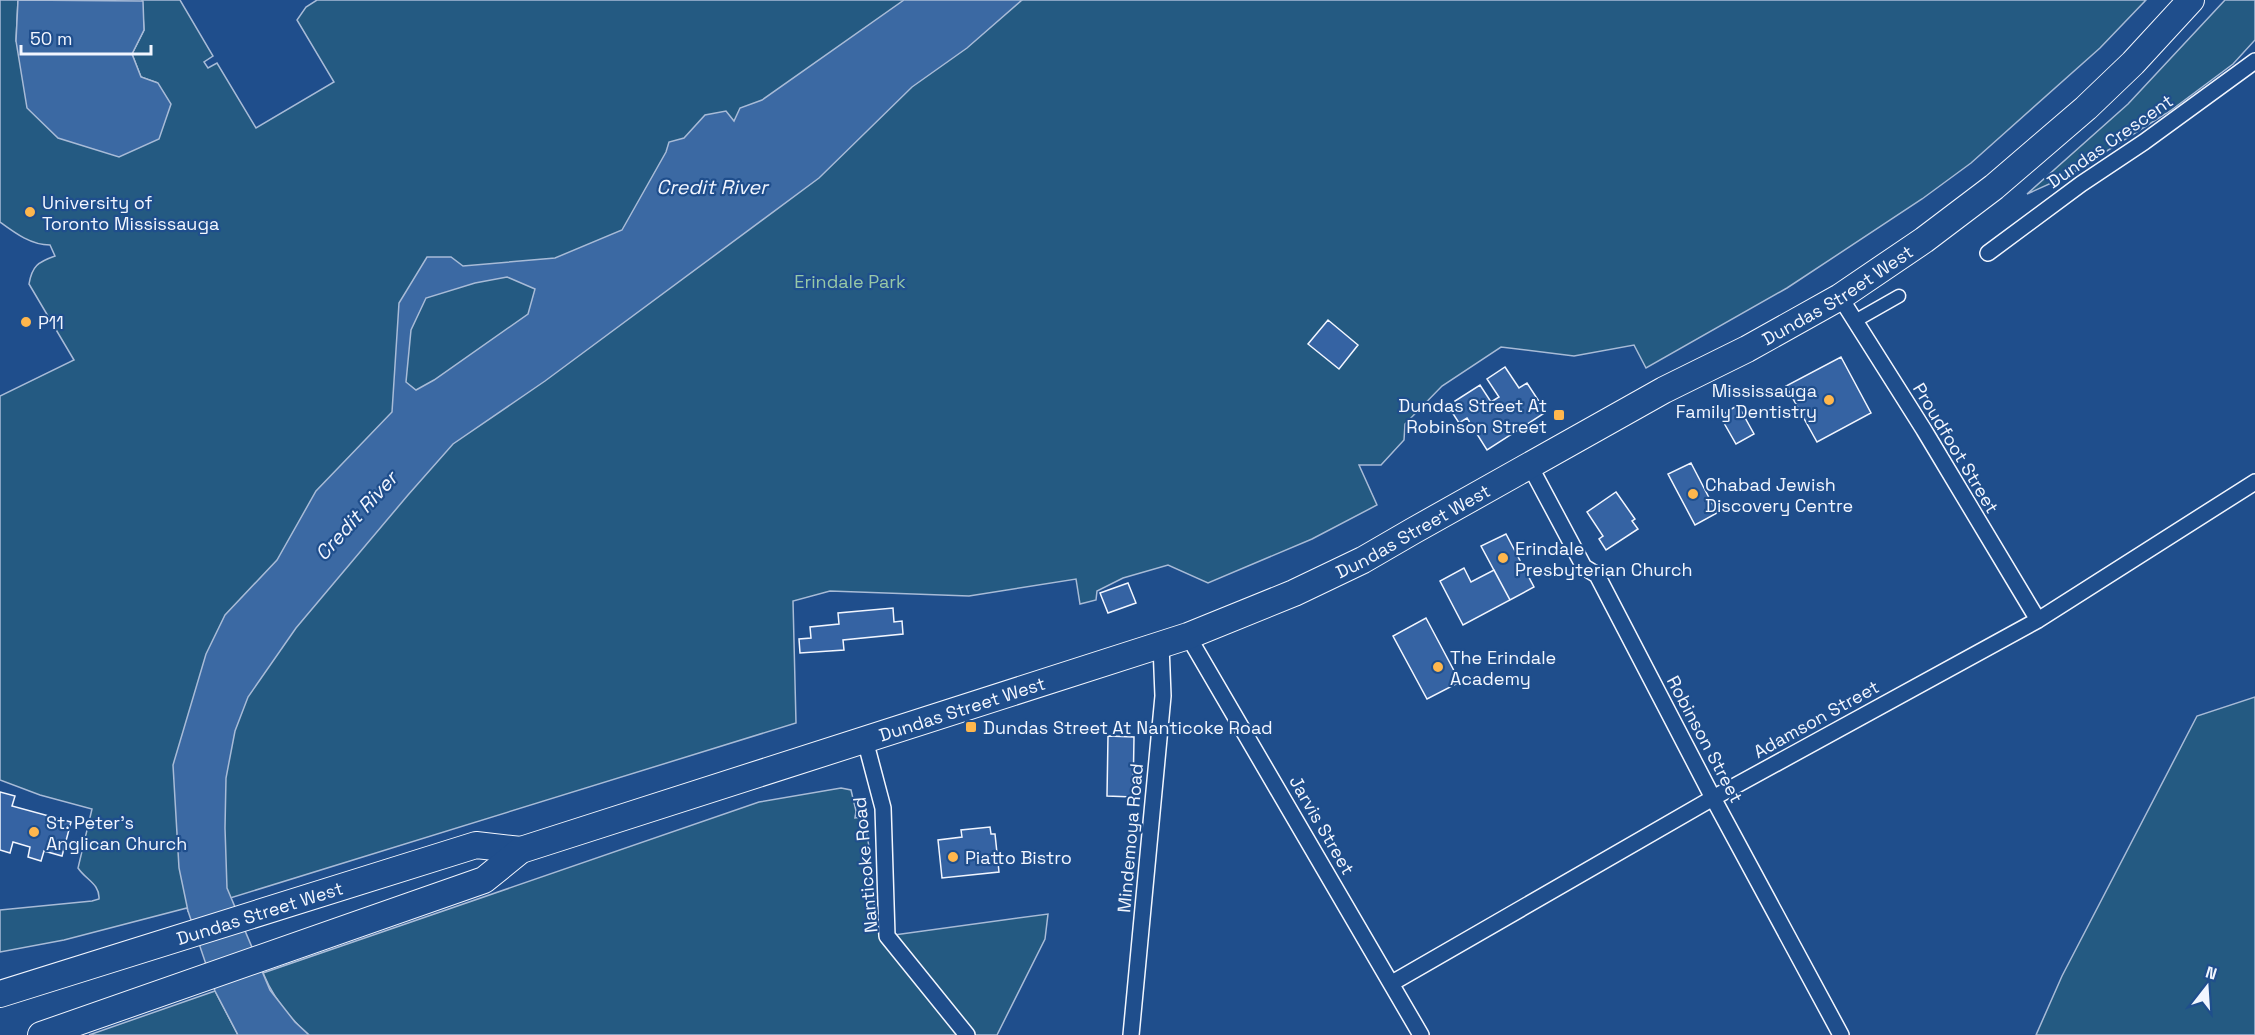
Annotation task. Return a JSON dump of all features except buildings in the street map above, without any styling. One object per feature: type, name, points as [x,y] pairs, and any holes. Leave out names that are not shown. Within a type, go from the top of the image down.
[{"type":"main road","name":"Dundas Street West","points":[[41,1035],[484,880],[521,850],[1188,636],[1294,593],[1363,560],[1664,390],[1747,349],[1840,297],[1924,240],[1994,187],[2086,108],[2133,63],[2191,0]]},
{"type":"main road","name":"Dundas Street West","points":[[2,992],[476,845],[521,850]]},
{"type":"street","name":"Dundas Crescent","points":[[1988,253],[2255,61]]},
{"type":"street","points":[[1855,321],[1899,296]]},
{"type":"street","name":"Proudfoot Street","points":[[1840,297],[1924,430],[2038,620]]},
{"type":"street","name":"Robinson Street","points":[[1530,466],[1584,567],[1597,575],[1713,798],[1841,1035]]},
{"type":"street","name":"Adamson Street","points":[[1392,983],[1713,798],[2038,620],[2255,482]]},
{"type":"street","name":"Jarvis Street","points":[[1188,636],[1421,1035]]},
{"type":"street","name":"Mindemoya Road","points":[[1131,1035],[1163,696],[1161,645]]},
{"type":"street","name":"Nanticoke Road","points":[[865,740],[883,808],[887,936],[967,1035]]},
{"type":"green space","name":"Erindale Park","points":[[0,0],[18,0],[16,41],[158,83],[141,77],[132,54],[144,30],[142,0],[180,0],[213,56],[204,62],[208,68],[217,63],[256,128],[334,82],[297,20],[306,7],[317,0],[2146,0],[2100,48],[1971,163],[1922,199],[1787,288],[1646,368],[1634,345],[1574,356],[1501,347],[1442,386],[1405,424],[1404,440],[1381,465],[1359,465],[1377,505],[1312,539],[1208,583],[1168,565],[1123,578],[1097,591],[1096,600],[1080,604],[1076,579],[969,596],[830,591],[793,601],[796,723],[188,911],[187,908],[64,940],[0,952],[0,910],[92,901],[99,899],[99,894],[95,886],[78,868],[92,809],[40,795],[0,780],[0,396],[74,360],[29,284],[37,266],[44,260],[55,256],[50,245],[30,241],[0,222]]},
{"type":"green space","points":[[2225,0],[2255,0],[2255,40],[2233,64],[2170,111],[2069,175],[2027,194],[2128,104]]},
{"type":"green space","points":[[2255,697],[2255,1035],[2036,1035],[2062,976],[2197,716]]},
{"type":"green space","points":[[841,788],[851,790],[856,811],[855,818],[864,817],[871,859],[876,932],[894,935],[1048,914],[1045,939],[997,1035],[309,1035],[282,1007],[263,973],[759,802]]},
{"type":"green space","points":[[215,991],[238,1035],[89,1035]]},
{"type":"water","points":[[18,0],[143,1],[144,30],[132,54],[141,77],[158,83],[171,104],[159,139],[119,157],[58,138],[27,108],[16,41]]},
{"type":"water","name":"Credit River","points":[[904,0],[1022,0],[967,48],[912,87],[819,178],[545,381],[453,444],[296,628],[248,697],[235,731],[226,778],[225,828],[227,888],[270,990],[295,1022],[309,1035],[238,1035],[215,991],[188,911],[179,868],[173,765],[206,654],[225,615],[277,560],[316,491],[392,412],[399,303],[427,257],[451,257],[463,266],[555,258],[622,230],[666,152],[669,142],[684,138],[705,115],[726,111],[734,121],[740,108],[762,100]],"holes":[[[507,277],[535,289],[528,314],[434,380],[416,390],[406,382],[411,330],[426,298],[475,283]]]},
{"type":"place","name":"University of Toronto Mississauga","points":[[30,212]]},
{"type":"place","name":"P11","points":[[26,322]]},
{"type":"place","name":"Mississauga Family Dentistry","points":[[1829,400]]},
{"type":"place","name":"Dundas Street At Robinson Street","points":[[1559,415]]},
{"type":"place","name":"Chabad Jewish Discovery Centre","points":[[1693,494]]},
{"type":"place","name":"Erindale Presbyterian Church","points":[[1503,558]]},
{"type":"place","name":"The Erindale Academy","points":[[1438,667]]},
{"type":"place","name":"Dundas Street At Nanticoke Road","points":[[971,727]]},
{"type":"place","name":"St. Peter's Anglican Church","points":[[34,832]]},
{"type":"place","name":"Piatto Bistro","points":[[953,857]]}]
